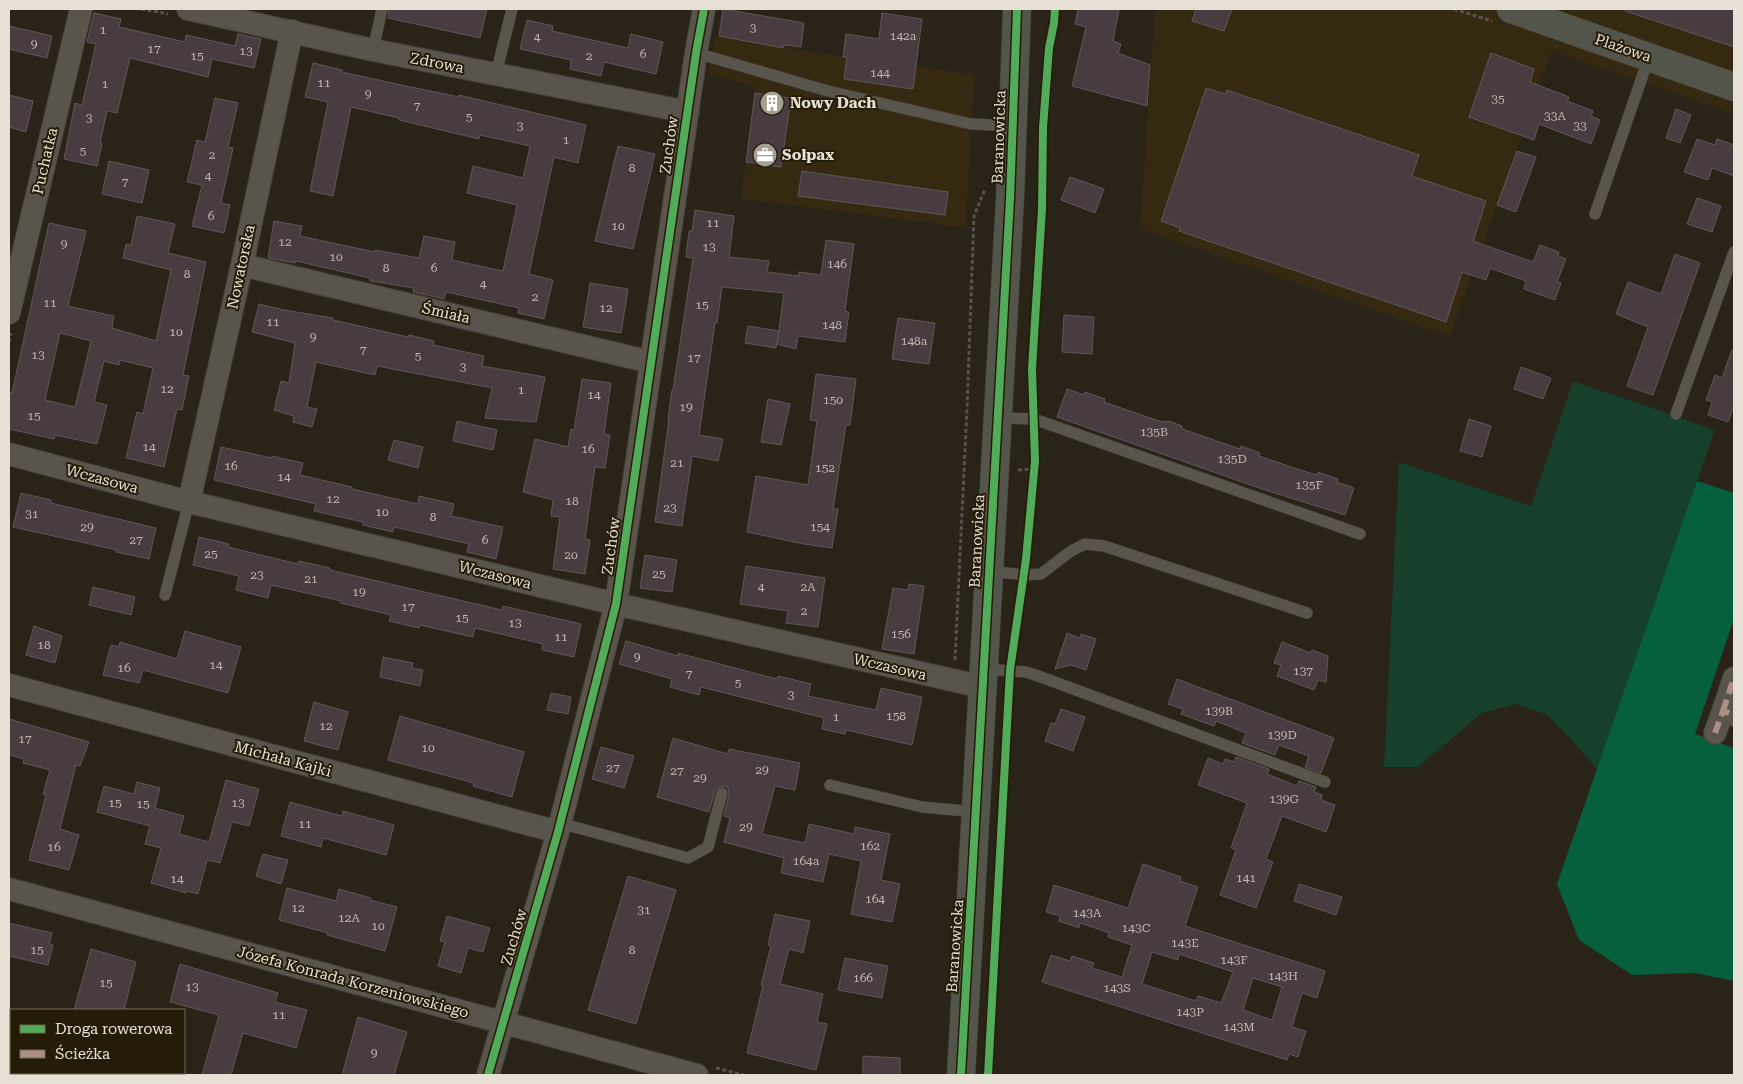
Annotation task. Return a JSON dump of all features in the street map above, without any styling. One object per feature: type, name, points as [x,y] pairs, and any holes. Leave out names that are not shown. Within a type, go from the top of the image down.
[{"type":"street","name":"Puchatka","points":[[9,313],[80,9]]},
{"type":"street","name":"Zdrowa","points":[[188,9],[373,50],[688,112]]},
{"type":"street","name":"Zuchów","points":[[488,1075],[559,828],[616,604],[650,362],[704,9]]},
{"type":"street","name":"Baranowicka","points":[[961,1075],[1010,199],[1017,9]]},
{"type":"street","name":"Plażowa","points":[[1511,9],[1734,87]]},
{"type":"street","name":"Nowatorska","points":[[189,502],[292,31]]},
{"type":"street","name":"Śmiała","points":[[242,265],[650,362]]},
{"type":"street","name":"Wczasowa","points":[[9,454],[189,502],[616,604],[984,678]]},
{"type":"street","points":[[1715,733],[1728,713],[1734,678]]},
{"type":"street","name":"Michała Kajki","points":[[9,685],[559,828]]},
{"type":"street","name":"Józefa Konrada Korzeniowskiego","points":[[9,889],[697,1075]]},
{"type":"lane","points":[[373,50],[382,9]]},
{"type":"lane","points":[[496,74],[512,9]]},
{"type":"lane","points":[[696,53],[828,91],[962,122],[1013,126]]},
{"type":"lane","points":[[1595,214],[1649,57]]},
{"type":"lane","points":[[1676,414],[1734,252]]},
{"type":"lane","points":[[997,418],[1034,419],[1360,534]]},
{"type":"lane","points":[[165,595],[189,502]]},
{"type":"lane","points":[[989,571],[1024,575],[1040,574],[1071,551],[1085,544],[1104,546],[1307,613]]},
{"type":"lane","points":[[984,678],[1018,671],[1041,677],[1325,782]]},
{"type":"lane","points":[[830,785],[922,807],[977,812]]},
{"type":"lane","points":[[559,828],[688,858],[708,847],[722,793]]},
{"type":"shaded area","points":[[1155,9],[1734,9],[1734,114],[1552,51],[1450,337],[1140,229]]},
{"type":"shaded area","points":[[719,36],[843,57],[975,74],[966,228],[741,199],[746,162],[781,166],[791,98],[755,93],[756,87],[708,73],[714,38]]},
{"type":"green space","points":[[1573,381],[1715,430],[1597,769],[1547,715],[1516,704],[1482,713],[1418,767],[1384,767],[1399,462],[1531,506]]},
{"type":"green space","points":[[1697,481],[1734,493],[1734,619],[1695,734],[1734,748],[1734,981],[1695,973],[1632,975],[1579,940],[1557,884]]},
{"type":"building","points":[[389,9],[487,9],[480,38],[388,18]]},
{"type":"building","points":[[723,9],[804,23],[801,47],[784,45],[783,48],[719,36]]},
{"type":"building","points":[[1078,9],[1119,9],[1113,41],[1121,44],[1118,53],[1150,65],[1147,106],[1072,86],[1086,27],[1075,24]]},
{"type":"building","points":[[1196,9],[1232,9],[1224,31],[1192,21]]},
{"type":"building","points":[[1625,9],[1734,9],[1734,47],[1625,11]]},
{"type":"building","points":[[94,13],[121,19],[119,27],[185,42],[186,35],[235,46],[238,34],[261,39],[254,68],[212,59],[208,77],[130,58],[117,113],[107,111],[97,166],[64,159],[75,103],[82,105],[96,44],[87,42]]},
{"type":"building","points":[[882,13],[922,19],[913,89],[844,79],[847,57],[843,57],[846,34],[879,39]]},
{"type":"building","points":[[527,20],[553,26],[552,31],[628,48],[631,34],[663,42],[656,74],[604,62],[601,76],[570,69],[571,60],[520,49]]},
{"type":"building","points":[[9,26],[52,36],[47,58],[9,49]]},
{"type":"building","points":[[1491,53],[1534,69],[1530,82],[1569,97],[1567,101],[1593,111],[1591,116],[1600,120],[1591,144],[1539,124],[1534,140],[1469,117]]},
{"type":"building","points":[[313,63],[342,70],[342,72],[459,97],[459,95],[586,125],[578,163],[554,157],[529,274],[553,280],[544,319],[518,313],[519,308],[446,292],[444,299],[413,292],[414,288],[370,281],[370,278],[296,261],[295,263],[268,258],[274,221],[302,226],[300,236],[375,252],[375,250],[419,258],[424,236],[455,242],[452,260],[503,271],[517,205],[467,193],[473,166],[523,178],[530,146],[480,135],[479,139],[351,107],[333,196],[310,191],[328,102],[305,97]]},
{"type":"building","points":[[1206,88],[1226,94],[1227,90],[1419,155],[1412,176],[1486,201],[1473,241],[1533,262],[1540,245],[1559,252],[1558,256],[1566,259],[1557,282],[1561,283],[1555,300],[1524,289],[1526,281],[1490,268],[1486,280],[1462,272],[1446,322],[1179,231],[1180,228],[1161,221]]},
{"type":"building","points":[[755,93],[791,98],[781,167],[746,162]]},
{"type":"building","points":[[9,95],[33,101],[26,132],[9,127]]},
{"type":"building","points":[[215,98],[238,103],[228,147],[233,148],[221,203],[230,205],[224,233],[192,226],[202,185],[187,182],[197,140],[205,142]]},
{"type":"building","points":[[1676,109],[1691,115],[1680,143],[1666,138]]},
{"type":"building","points":[[1697,139],[1715,145],[1717,139],[1734,145],[1734,176],[1712,168],[1708,180],[1684,172]]},
{"type":"building","points":[[618,146],[655,154],[633,249],[595,241]]},
{"type":"building","points":[[1517,151],[1536,157],[1516,212],[1497,205]]},
{"type":"building","points":[[109,161],[149,170],[142,203],[102,194]]},
{"type":"building","points":[[802,171],[948,192],[945,215],[798,196]]},
{"type":"building","points":[[1070,177],[1104,189],[1095,213],[1061,200]]},
{"type":"building","points":[[1697,198],[1721,206],[1712,232],[1687,224]]},
{"type":"building","points":[[695,210],[734,216],[729,257],[769,261],[767,272],[799,276],[799,272],[821,275],[826,240],[854,244],[845,311],[849,312],[845,342],[798,336],[796,349],[777,344],[784,293],[722,287],[699,435],[723,439],[718,461],[692,456],[682,526],[655,522],[672,390],[693,258],[686,257],[689,231],[692,231]]},
{"type":"building","points":[[137,216],[175,224],[168,253],[206,262],[183,375],[189,376],[182,410],[177,409],[164,467],[126,458],[137,412],[143,414],[153,368],[120,360],[119,365],[104,361],[94,402],[107,405],[97,444],[55,435],[54,439],[9,429],[9,392],[12,393],[49,223],[86,231],[68,306],[114,316],[112,328],[156,341],[171,270],[123,258],[126,244],[131,245]],"holes":[[[60,333],[91,341],[75,407],[45,400]]]},
{"type":"building","points":[[1675,254],[1700,263],[1653,395],[1627,386],[1648,327],[1616,314],[1628,282],[1661,294]]},
{"type":"building","points":[[590,283],[628,289],[621,333],[583,327]]},
{"type":"building","points":[[259,304],[333,318],[333,320],[434,341],[433,345],[484,356],[482,366],[545,377],[536,422],[485,418],[492,388],[377,366],[375,375],[316,362],[307,407],[317,409],[312,427],[293,422],[294,416],[274,410],[281,381],[289,383],[295,343],[252,332]]},
{"type":"building","points":[[1064,315],[1094,317],[1092,354],[1062,352]]},
{"type":"building","points":[[898,318],[935,323],[929,364],[892,359]]},
{"type":"building","points":[[748,326],[779,331],[776,348],[745,343]]},
{"type":"building","points":[[1732,350],[1734,350],[1734,406],[1728,422],[1708,415],[1712,402],[1706,400],[1715,375],[1722,378]]},
{"type":"building","points":[[1521,367],[1551,378],[1543,399],[1514,389]]},
{"type":"building","points":[[816,374],[856,379],[850,425],[846,425],[833,509],[838,509],[832,548],[747,532],[756,476],[808,485],[817,421],[810,420]]},
{"type":"building","points":[[582,379],[611,383],[604,434],[610,435],[605,468],[595,467],[585,539],[590,540],[585,574],[553,569],[560,517],[551,516],[553,500],[523,492],[535,439],[568,447],[571,429],[574,430]]},
{"type":"building","points":[[1067,389],[1084,395],[1085,392],[1105,399],[1104,402],[1162,422],[1169,421],[1182,426],[1182,429],[1240,449],[1241,446],[1260,453],[1259,456],[1300,470],[1317,475],[1318,472],[1338,479],[1337,482],[1354,488],[1345,515],[1259,488],[1057,417]]},
{"type":"building","points":[[768,399],[790,404],[781,445],[761,442]]},
{"type":"building","points":[[1469,419],[1491,426],[1482,457],[1460,451]]},
{"type":"building","points":[[457,421],[497,430],[493,450],[453,441]]},
{"type":"building","points":[[394,440],[423,447],[418,468],[388,460]]},
{"type":"building","points":[[221,447],[303,463],[300,475],[352,487],[352,489],[418,504],[419,496],[454,504],[451,516],[503,527],[496,559],[467,552],[469,544],[394,527],[393,532],[363,525],[363,522],[314,511],[316,504],[214,480]]},
{"type":"building","points":[[21,493],[51,500],[51,503],[156,528],[149,559],[13,527]]},
{"type":"building","points":[[199,537],[229,544],[228,547],[298,564],[299,561],[502,610],[503,606],[581,624],[574,657],[542,650],[543,644],[475,628],[473,637],[420,625],[419,628],[389,621],[391,615],[271,585],[268,598],[236,590],[239,576],[193,565]]},
{"type":"building","points":[[645,555],[677,560],[672,592],[640,588]]},
{"type":"building","points":[[746,566],[825,578],[818,627],[786,623],[788,611],[740,604]]},
{"type":"building","points":[[909,584],[924,586],[914,654],[882,649],[893,588],[908,590]]},
{"type":"building","points":[[93,587],[135,597],[131,615],[89,605]]},
{"type":"building","points":[[34,626],[62,636],[55,663],[26,655]]},
{"type":"building","points":[[185,631],[241,647],[228,693],[143,670],[139,683],[103,675],[111,645],[119,647],[120,642],[177,659]]},
{"type":"building","points":[[1067,633],[1080,638],[1081,634],[1096,639],[1086,670],[1071,665],[1055,669]]},
{"type":"building","points":[[626,641],[678,656],[678,653],[777,679],[778,676],[811,684],[808,696],[876,710],[881,688],[922,697],[912,745],[846,730],[845,734],[822,729],[824,718],[701,687],[699,695],[670,687],[672,679],[619,664]]},
{"type":"building","points":[[1282,642],[1311,653],[1312,650],[1328,656],[1326,682],[1318,680],[1314,690],[1277,676],[1281,665],[1274,663]]},
{"type":"building","points":[[383,657],[413,663],[412,668],[423,670],[420,686],[380,677]]},
{"type":"building","points":[[1177,679],[1334,738],[1321,773],[1305,767],[1309,756],[1279,745],[1275,755],[1242,743],[1246,733],[1216,721],[1214,726],[1181,714],[1183,709],[1168,704]]},
{"type":"building","points":[[551,693],[571,697],[568,714],[547,710]]},
{"type":"building","points":[[314,702],[348,712],[338,750],[304,741]]},
{"type":"building","points":[[1061,709],[1085,717],[1073,751],[1045,741],[1051,723],[1055,724]]},
{"type":"building","points":[[400,716],[524,752],[512,797],[473,786],[474,783],[388,760]]},
{"type":"building","points":[[9,719],[89,742],[80,766],[76,765],[60,829],[79,835],[69,870],[29,860],[46,795],[43,794],[50,770],[23,763],[24,759],[9,755]]},
{"type":"building","points":[[673,738],[728,754],[729,749],[800,763],[795,790],[775,786],[762,834],[805,843],[809,824],[854,834],[855,827],[890,834],[881,880],[900,884],[892,922],[851,914],[861,861],[829,854],[823,882],[781,873],[784,858],[724,842],[730,818],[724,816],[729,794],[728,788],[724,786],[716,788],[709,812],[657,797]]},
{"type":"building","points":[[601,747],[634,756],[624,788],[592,779]]},
{"type":"building","points":[[1236,757],[1269,769],[1267,774],[1297,786],[1299,781],[1316,787],[1314,792],[1322,795],[1321,800],[1335,805],[1326,832],[1282,816],[1266,859],[1273,862],[1256,908],[1220,895],[1236,850],[1231,848],[1247,803],[1198,785],[1208,758],[1223,764],[1225,759],[1234,762]]},
{"type":"building","points":[[226,780],[259,789],[249,826],[232,822],[220,863],[207,860],[198,894],[187,891],[186,893],[151,883],[161,848],[145,844],[150,826],[97,812],[104,786],[134,794],[137,782],[160,788],[155,808],[184,816],[179,834],[209,842]]},
{"type":"building","points":[[290,802],[342,816],[343,811],[394,825],[386,855],[323,838],[321,847],[281,836]]},
{"type":"building","points":[[263,854],[288,860],[281,884],[256,876]]},
{"type":"building","points":[[1143,864],[1181,877],[1180,881],[1198,887],[1185,926],[1325,971],[1317,998],[1302,993],[1292,1027],[1306,1031],[1298,1057],[1289,1054],[1287,1060],[1042,982],[1051,955],[1070,961],[1072,956],[1094,963],[1092,968],[1122,977],[1132,945],[1108,937],[1109,933],[1080,923],[1079,928],[1059,921],[1060,916],[1046,912],[1054,885],[1128,908]],"holes":[[[1152,952],[1178,960],[1179,954],[1233,972],[1221,1003],[1198,996],[1196,1001],[1142,984]],[[1253,978],[1282,987],[1272,1020],[1243,1010]]]},
{"type":"building","points":[[628,876],[676,890],[636,1024],[588,1010]]},
{"type":"building","points":[[1299,884],[1342,897],[1336,915],[1294,901]]},
{"type":"building","points":[[287,888],[336,901],[339,889],[397,907],[385,951],[279,920]]},
{"type":"building","points":[[775,914],[810,921],[803,953],[789,949],[780,984],[823,994],[817,1022],[827,1024],[816,1070],[747,1053],[771,946],[768,945]]},
{"type":"building","points":[[447,916],[490,928],[483,952],[468,948],[461,973],[438,966],[445,942],[440,941]]},
{"type":"building","points":[[9,923],[52,933],[49,944],[53,945],[48,965],[9,956]]},
{"type":"building","points":[[91,949],[136,962],[124,1009],[74,1009]]},
{"type":"building","points":[[845,958],[888,966],[882,998],[838,990]]},
{"type":"building","points":[[180,964],[278,993],[275,1002],[307,1010],[296,1048],[243,1033],[231,1075],[202,1075],[219,1015],[170,1002]]},
{"type":"building","points":[[358,1017],[407,1032],[394,1075],[342,1075]]},
{"type":"building","points":[[863,1056],[900,1058],[900,1075],[863,1075]]},
{"type":"marked path","points":[[1723,711],[1734,678]]},
{"type":"marked path","points":[[1715,733],[1723,711],[1734,715]]},
{"type":"cycle path","points":[[488,1075],[558,832],[616,604],[704,9]]},
{"type":"cycle path","points":[[961,1075],[1010,199],[1017,9]]},
{"type":"cycle path","points":[[988,1075],[1010,670],[1026,559],[1035,461],[1032,369],[1042,209],[1043,128],[1049,48],[1055,9]]},
{"type":"place","name":"Nowy Dach","points":[[772,103]]},
{"type":"place","name":"Solpax","points":[[765,155]]}]
